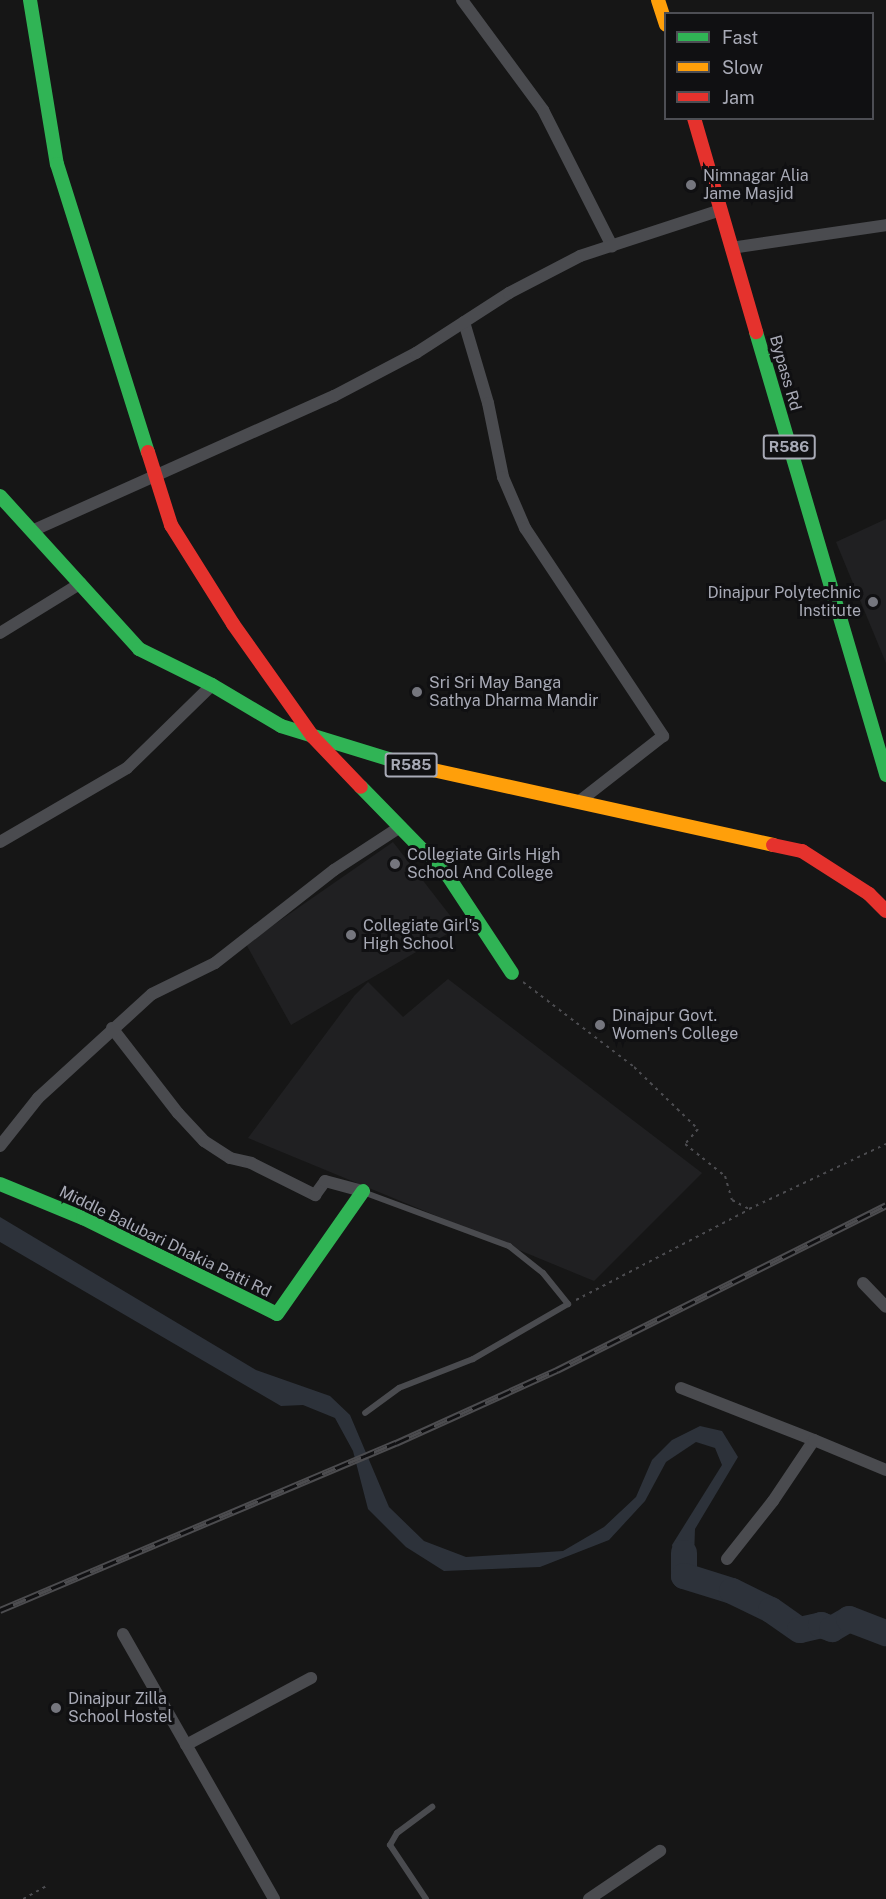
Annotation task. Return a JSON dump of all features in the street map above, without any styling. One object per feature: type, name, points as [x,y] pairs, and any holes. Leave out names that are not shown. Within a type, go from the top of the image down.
[{"type":"main road","points":[[30,0],[57,164],[153,476],[171,525],[233,624],[313,737],[447,876],[512,973]]},
{"type":"main road","points":[[658,0],[664,19]]},
{"type":"main road","name":"Bypass Rd","points":[[695,120],[886,775]]},
{"type":"main road","name":"R585","points":[[0,496],[34,530],[139,649],[212,685],[281,726],[382,759],[582,800],[802,851],[869,894],[886,911]]},
{"type":"main road","name":"Middle Balubari Dhakia Patti Rd","points":[[0,1184],[83,1218],[277,1314],[363,1191]]},
{"type":"street","points":[[462,0],[543,110],[612,246]]},
{"type":"street","points":[[34,530],[334,396],[416,353],[509,293],[580,256],[721,210]]},
{"type":"street","points":[[731,248],[886,225]]},
{"type":"street","points":[[464,322],[488,404],[503,477],[525,528],[663,736],[582,800]]},
{"type":"street","points":[[0,633],[81,583]]},
{"type":"street","points":[[0,842],[127,768],[212,685]]},
{"type":"street","points":[[0,1146],[38,1098],[112,1028],[152,994],[215,963],[334,870],[400,827]]},
{"type":"street","points":[[112,1028],[178,1113],[204,1141],[230,1158],[251,1163],[315,1195],[325,1181],[363,1191]]},
{"type":"street","points":[[863,1284],[886,1307]]},
{"type":"street","points":[[681,1388],[886,1470]]},
{"type":"street","points":[[727,1559],[773,1501],[814,1440]]},
{"type":"street","points":[[123,1634],[274,1899]]},
{"type":"street","points":[[186,1745],[311,1678]]},
{"type":"street","points":[[589,1899],[660,1851]]},
{"type":"lane","points":[[363,1191],[509,1246],[543,1273],[568,1304],[473,1359],[399,1388],[365,1413]]},
{"type":"lane","points":[[426,1899],[390,1845],[397,1833],[432,1807]]},
{"type":"path","points":[[512,973],[634,1066],[698,1129],[685,1144],[725,1176],[732,1200],[749,1209]]},
{"type":"path","points":[[568,1304],[640,1270],[666,1250],[886,1144]]},
{"type":"path","points":[[23,1899],[46,1886]]},
{"type":"shaded area","name":"Dinajpur Polytechnic Institute","points":[[886,519],[886,663],[836,542]]},
{"type":"shaded area","name":"Collegiate Girl's High School","points":[[393,842],[459,927],[291,1025],[246,944]]},
{"type":"shaded area","points":[[448,979],[702,1173],[594,1281],[248,1138],[354,996],[368,982],[403,1017]]},
{"type":"shaded area","points":[[0,1217],[256,1370],[330,1396],[350,1415],[389,1507],[424,1541],[466,1557],[563,1551],[604,1527],[636,1497],[652,1460],[672,1440],[700,1426],[722,1431],[738,1457],[695,1529],[694,1558],[677,1574],[672,1545],[722,1465],[715,1448],[696,1442],[666,1462],[645,1501],[609,1540],[540,1567],[444,1571],[406,1547],[368,1509],[353,1451],[335,1418],[303,1405],[281,1406],[0,1242]]},
{"type":"waterway","points":[[684,1553],[684,1576],[732,1591],[771,1610],[800,1630],[821,1625],[832,1629],[849,1619],[886,1633]]},
{"type":"railway","points":[[0,1610],[396,1443],[557,1370],[886,1205]]},
{"type":"traffic: fast","points":[[30,0],[57,164],[148,452]]},
{"type":"traffic: fast","points":[[756,332],[886,775]]},
{"type":"traffic: fast","points":[[0,496],[139,649],[212,685],[281,726],[401,763]]},
{"type":"traffic: fast","points":[[361,787],[448,876],[512,973]]},
{"type":"traffic: fast","points":[[0,1184],[83,1218],[277,1314],[363,1191]]},
{"type":"traffic: slow","points":[[658,0],[664,19]]},
{"type":"traffic: slow","points":[[401,763],[773,845]]},
{"type":"traffic: jam","points":[[695,120],[756,332]]},
{"type":"traffic: jam","points":[[148,452],[171,525],[233,624],[313,737],[361,787]]},
{"type":"traffic: jam","points":[[773,845],[802,851],[869,894],[886,911]]},
{"type":"place","name":"Nimnagar Alia Jame Masjid","points":[[691,185]]},
{"type":"place","name":"Dinajpur Polytechnic Institute","points":[[873,602]]},
{"type":"place","name":"Sri Sri May Banga Sathya Dharma Mandir","points":[[417,692]]},
{"type":"place","name":"Collegiate Girls High School And College","points":[[395,864]]},
{"type":"place","name":"Collegiate Girl's High School","points":[[351,935]]},
{"type":"place","name":"Dinajpur Govt. Women's College","points":[[600,1025]]},
{"type":"place","name":"Dinajpur Zilla School Hostel","points":[[56,1708]]}]
